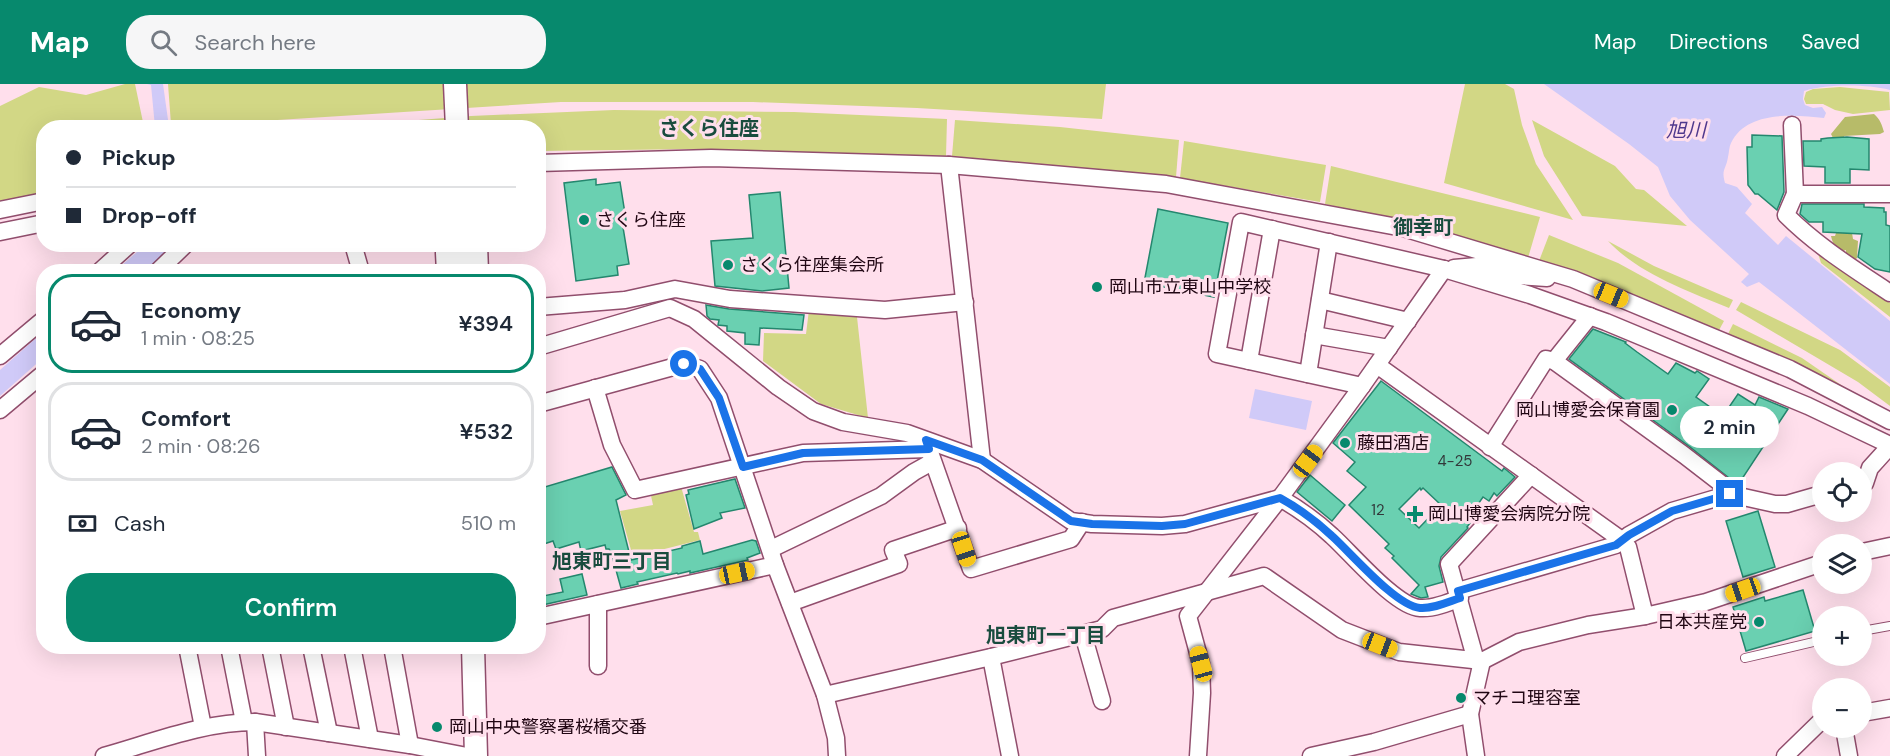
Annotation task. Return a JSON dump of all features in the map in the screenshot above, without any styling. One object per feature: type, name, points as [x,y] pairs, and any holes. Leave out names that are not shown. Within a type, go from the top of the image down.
[{"type":"street","points":[[455,84],[457,120]]},
{"type":"street","points":[[1792,125],[1795,194],[1786,215],[1842,261],[1890,293]]},
{"type":"street","points":[[546,163],[711,158],[950,165],[1177,186],[1403,228],[1573,279],[1790,369],[1890,421]]},
{"type":"street","points":[[950,165],[982,460]]},
{"type":"street","points":[[1795,194],[1890,194]]},
{"type":"street","points":[[0,210],[36,203]]},
{"type":"street","points":[[1362,386],[1217,354],[1241,222],[1444,269],[1590,316],[1808,406],[1890,445],[1872,466]]},
{"type":"street","points":[[0,232],[36,225]]},
{"type":"street","points":[[1249,361],[1272,229]]},
{"type":"street","points":[[1308,374],[1329,242]]},
{"type":"street","points":[[108,264],[121,252]]},
{"type":"street","points":[[165,264],[178,252]]},
{"type":"street","points":[[1444,269],[1477,266],[1519,276],[1573,279]]},
{"type":"street","points":[[1198,756],[1202,693],[1201,664],[1188,616],[1280,498],[1444,269]]},
{"type":"street","points":[[546,306],[625,300],[675,289],[730,299],[885,310],[965,302]]},
{"type":"street","points":[[1320,300],[1408,321]]},
{"type":"street","points":[[546,345],[670,308],[694,319],[778,387],[813,411],[843,422],[907,433],[929,450],[947,495],[971,569],[1071,539],[1082,522]]},
{"type":"street","points":[[1554,361],[1590,316]]},
{"type":"street","points":[[0,356],[36,326]]},
{"type":"street","points":[[1314,335],[1389,348]]},
{"type":"street","points":[[1490,447],[1546,359],[1554,361],[1719,482],[1730,494]]},
{"type":"street","points":[[546,402],[684,364],[700,369],[719,398],[773,557],[825,695],[836,738],[837,756]]},
{"type":"street","points":[[1377,365],[1623,541],[1628,547],[1645,616]]},
{"type":"street","points":[[0,410],[36,380]]},
{"type":"street","points":[[595,388],[612,445],[635,490],[803,453],[929,450],[982,460],[1071,521],[1162,526],[1185,524],[1280,498],[1301,509],[1401,600],[1419,608],[1429,608],[1459,594],[1616,545],[1672,511],[1730,494],[1775,504],[1787,504],[1812,498]]},
{"type":"street","points":[[546,615],[598,604],[773,557],[881,496],[914,472],[929,450]]},
{"type":"street","points":[[1476,756],[1470,714],[1479,661],[1449,564],[1531,475]]},
{"type":"street","points":[[790,603],[899,564],[893,550],[958,528]]},
{"type":"street","points":[[1872,550],[1890,546]]},
{"type":"street","points":[[825,695],[1102,629],[1113,618],[1264,576],[1342,630],[1399,652],[1479,661],[1520,642],[1588,625],[1645,616],[1706,602],[1812,566]]},
{"type":"street","points":[[598,604],[598,666]]},
{"type":"street","points":[[1083,634],[1102,701]]},
{"type":"street","points":[[189,654],[203,727]]},
{"type":"street","points":[[231,654],[257,756]]},
{"type":"street","points":[[272,654],[286,727]]},
{"type":"street","points":[[313,654],[329,733]]},
{"type":"street","points":[[354,654],[370,739]]},
{"type":"street","points":[[393,654],[410,745]]},
{"type":"street","points":[[473,654],[476,756]]},
{"type":"street","points":[[991,657],[1010,756]]},
{"type":"street","points":[[1872,711],[1890,708]]},
{"type":"street","points":[[1311,756],[1374,742],[1470,714]]},
{"type":"street","points":[[104,756],[131,752],[203,727],[231,722],[250,722],[410,745],[467,756]]},
{"type":"street","points":[[1785,756],[1812,730]]},
{"type":"street","points":[[1846,738],[1849,756]]},
{"type":"lane","points":[[1872,630],[1890,626]]},
{"type":"lane","points":[[1745,658],[1812,642]]},
{"type":"green space","points":[[125,84],[135,84],[143,120],[36,120],[36,195],[0,202],[0,106],[39,87],[86,95]]},
{"type":"green space","points":[[168,84],[1106,84],[1102,119],[917,108],[753,102],[561,102],[278,120],[171,120]]},
{"type":"green space","points":[[1465,84],[1505,84],[1514,89],[1522,125],[1536,164],[1573,220],[1444,183]]},
{"type":"green space","points":[[1840,87],[1889,92],[1890,110],[1853,114],[1835,110],[1823,104],[1806,104],[1804,99],[1806,92],[1813,89]]},
{"type":"green space","points":[[614,110],[794,112],[947,119],[946,156],[697,149],[546,151],[546,120],[419,120]]},
{"type":"green space","points":[[1874,114],[1884,132],[1844,136],[1843,142],[1833,138],[1831,134],[1845,117]]},
{"type":"green space","points":[[955,120],[1060,127],[1179,140],[1176,177],[952,156]]},
{"type":"green space","points":[[1532,120],[1615,166],[1636,189],[1644,190],[1687,226],[1582,216],[1544,156]]},
{"type":"green space","points":[[1184,141],[1326,165],[1320,202],[1180,178]]},
{"type":"green space","points":[[1331,166],[1540,217],[1528,258],[1405,222],[1325,204]]},
{"type":"green space","points":[[1836,233],[1852,233],[1853,239],[1858,241],[1857,258],[1854,261],[1846,250],[1843,251],[1834,244],[1831,236],[1835,236]]},
{"type":"green space","points":[[1549,235],[1618,263],[1724,321],[1718,332],[1539,261]]},
{"type":"green space","points":[[1608,241],[1654,266],[1733,300],[1729,308],[1649,272],[1620,253]]},
{"type":"green space","points":[[1816,247],[1855,279],[1890,303],[1890,317],[1821,263]]},
{"type":"green space","points":[[1741,302],[1840,350],[1890,387],[1890,406],[1858,382],[1736,310]]},
{"type":"green space","points":[[809,310],[851,313],[857,317],[868,418],[821,404],[763,361],[764,333],[806,334]]},
{"type":"green space","points":[[1733,324],[1802,358],[1857,396],[1727,336]]},
{"type":"green space","points":[[680,483],[694,532],[698,532],[700,540],[633,557],[620,511],[653,505],[650,491]]},
{"type":"water","points":[[147,84],[163,84],[168,120],[154,120],[151,85]]},
{"type":"water","name":"旭川","points":[[1544,84],[1890,84],[1890,90],[1847,86],[1804,91],[1805,105],[1813,108],[1822,107],[1826,113],[1824,118],[1772,117],[1748,125],[1738,132],[1731,143],[1724,175],[1725,183],[1737,187],[1752,204],[1745,213],[1778,245],[1786,236],[1890,321],[1890,384],[1759,282],[1747,287],[1741,282],[1749,274],[1690,220],[1670,196],[1658,167]]},
{"type":"water","points":[[137,252],[167,252],[153,264],[123,264]]},
{"type":"water","points":[[36,338],[36,364],[0,396],[0,370]]},
{"type":"water","points":[[1255,389],[1312,401],[1306,430],[1249,418]]},
{"type":"building","points":[[1752,135],[1782,136],[1784,192],[1777,210],[1755,194],[1748,185],[1747,147],[1752,147]]},
{"type":"building","points":[[1847,137],[1869,139],[1869,170],[1850,169],[1850,183],[1825,183],[1825,167],[1804,166],[1803,141]]},
{"type":"building","name":"さくら住座","points":[[596,179],[596,185],[620,182],[626,220],[622,221],[629,264],[617,266],[618,275],[576,281],[564,183]]},
{"type":"building","points":[[780,192],[789,288],[762,291],[715,286],[711,241],[753,238],[749,195]]},
{"type":"building","points":[[1802,204],[1864,204],[1864,207],[1884,208],[1886,225],[1890,226],[1890,272],[1875,269],[1858,257],[1862,234],[1823,232],[1823,222],[1809,222],[1800,214]]},
{"type":"building","points":[[1158,209],[1228,223],[1214,297],[1144,283]]},
{"type":"building","points":[[706,305],[804,315],[802,330],[760,328],[759,345],[745,344],[745,333],[727,331],[727,326],[718,325],[719,320],[710,319],[707,316]]},
{"type":"building","points":[[1593,329],[1626,342],[1668,374],[1676,363],[1695,373],[1697,371],[1709,379],[1696,397],[1723,416],[1738,394],[1755,405],[1759,397],[1788,409],[1738,485],[1569,359]]},
{"type":"building","name":"岡山博愛会病院分院","points":[[1381,381],[1502,471],[1504,468],[1515,477],[1497,496],[1494,493],[1489,501],[1483,497],[1467,520],[1470,523],[1468,528],[1441,557],[1439,566],[1443,582],[1425,587],[1428,597],[1421,598],[1411,594],[1419,585],[1392,558],[1394,556],[1385,548],[1389,544],[1349,505],[1366,487],[1347,471],[1355,462],[1333,443]],"holes":[[[1420,488],[1421,490],[1423,488],[1441,505],[1419,528],[1399,509]]]},
{"type":"building","points":[[612,467],[626,495],[616,500],[631,560],[682,548],[682,546],[700,541],[703,554],[752,540],[756,541],[760,553],[747,558],[748,560],[690,573],[690,571],[677,573],[621,588],[611,552],[606,549],[605,545],[581,551],[579,542],[556,549],[553,541],[546,543],[546,487]]},
{"type":"building","points":[[1310,475],[1345,505],[1332,521],[1297,492]]},
{"type":"building","points":[[735,479],[745,508],[720,513],[722,518],[694,529],[686,495],[689,494],[688,490]]},
{"type":"building","points":[[1758,511],[1775,567],[1743,577],[1726,521]]},
{"type":"building","points":[[582,574],[587,595],[546,604],[546,595],[563,592],[560,579]]},
{"type":"building","points":[[1803,590],[1812,621],[1812,632],[1746,651],[1733,607],[1764,597],[1765,601]]},
{"type":"place","name":"さくら住座","points":[[584,220]]},
{"type":"place","name":"さくら住座集会所","points":[[728,265]]},
{"type":"place","name":"岡山市立東山中学校","points":[[1097,287]]},
{"type":"place","name":"岡山博愛会保育園","points":[[1672,410]]},
{"type":"place","name":"藤田酒店","points":[[1345,443]]},
{"type":"place","name":"岡山博愛会病院分院","points":[[1415,514]]},
{"type":"place","name":"日本共産党","points":[[1759,622]]},
{"type":"place","name":"マチコ理容室","points":[[1461,698]]},
{"type":"place","name":"岡山中央警察署桜橋交番","points":[[437,727]]},
{"type":"district","name":"さくら住座","points":[[709,128]]},
{"type":"district","name":"御幸町","points":[[1423,227]]},
{"type":"district","name":"旭東町三丁目","points":[[612,561]]},
{"type":"district","name":"旭東町一丁目","points":[[1046,635]]},
{"type":"route","points":[[684,364],[700,369],[719,398],[743,467],[803,453],[929,449],[926,440],[982,460],[1071,521],[1092,524],[1162,526],[1185,524],[1280,498],[1301,509],[1332,535],[1388,590],[1401,600],[1419,608],[1429,608],[1460,598],[1458,591],[1616,545],[1629,535],[1672,511],[1730,494]]}]
